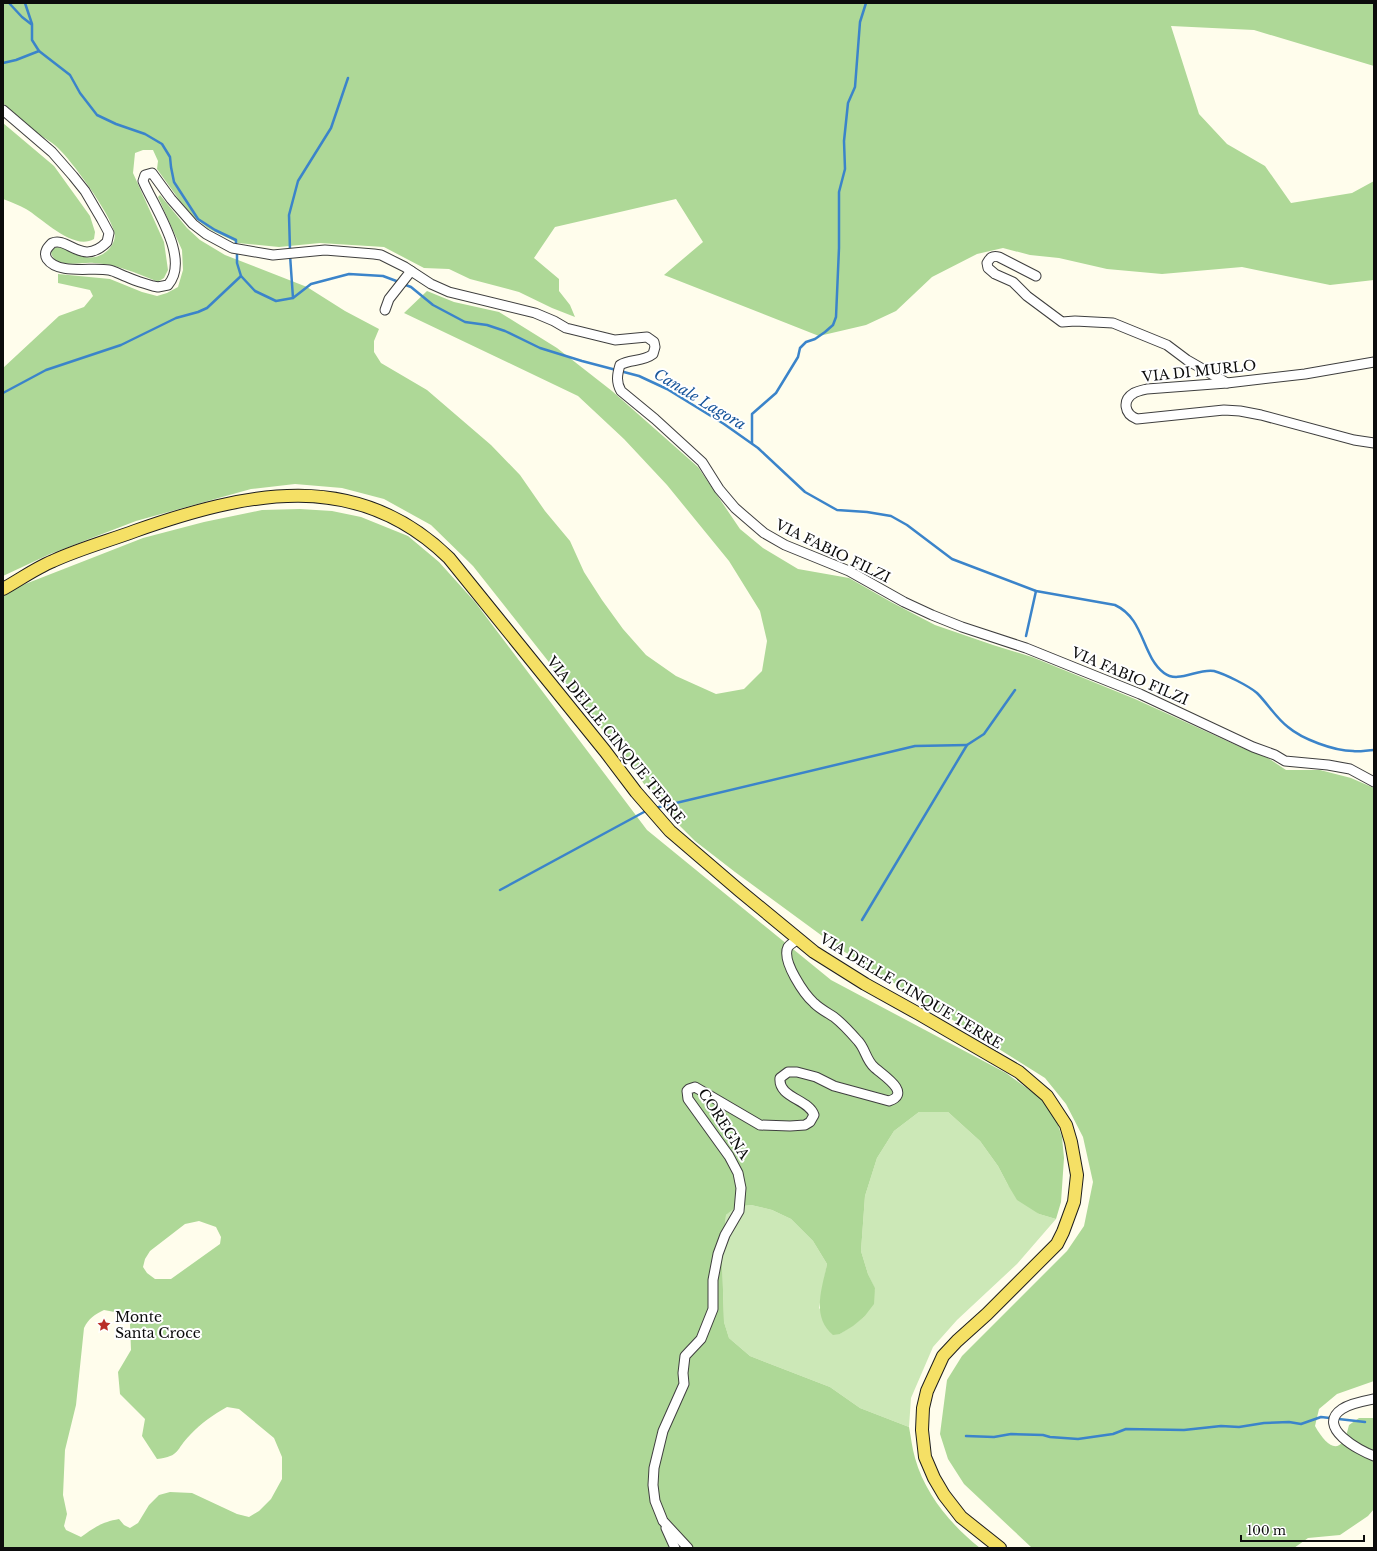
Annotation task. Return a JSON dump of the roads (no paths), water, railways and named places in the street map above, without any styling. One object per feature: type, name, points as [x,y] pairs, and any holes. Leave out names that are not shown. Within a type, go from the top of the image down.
[{"type":"main road","name":"VIA DELLE CINQUE TERRE","points":[[3,589],[52,561],[177,517],[229,503],[285,496],[316,496],[365,506],[394,518],[433,543],[449,558],[605,751],[636,792],[670,831],[814,952],[865,984],[1019,1072],[1047,1096],[1066,1125],[1074,1153],[1077,1175],[1074,1202],[1063,1232],[1056,1244],[1044,1257],[943,1356],[927,1391],[923,1408],[922,1430],[925,1457],[934,1478],[944,1495],[962,1516],[1000,1548]]},
{"type":"street","name":"VIA FABIO FILZI","points":[[3,110],[52,152],[85,191],[109,233],[107,242],[99,249],[94,251],[87,252],[59,242],[52,243],[46,249],[45,253],[47,259],[54,265],[68,269],[92,268],[111,270],[153,286],[158,287],[168,285],[176,268],[173,246],[143,180],[144,176],[150,173],[154,175],[171,199],[193,224],[206,234],[232,248],[273,255],[325,250],[367,252],[382,255],[412,271],[431,284],[449,292],[535,313],[566,328],[615,340],[647,337],[654,342],[654,350],[651,356],[626,362],[620,365],[618,386],[621,391],[631,401],[655,419],[702,462],[719,489],[735,508],[750,522],[785,545],[849,571],[904,602],[962,628],[1026,648],[1140,694],[1285,761],[1322,764],[1342,768],[1350,770],[1374,782]]},
{"type":"street","points":[[1036,276],[999,256],[990,258],[987,263],[988,268],[995,274],[1013,282],[1027,296],[1062,322],[1076,321],[1113,323],[1167,345],[1187,360],[1227,383]]},
{"type":"street","points":[[385,310],[389,299],[412,271]]},
{"type":"street","name":"VIA DI MURLO","points":[[1374,362],[1305,374],[1227,383],[1147,389],[1134,393],[1127,399],[1126,408],[1133,418],[1142,419],[1224,410],[1240,411],[1261,415],[1354,440],[1374,443]]},
{"type":"street","name":"COREGNA","points":[[688,1548],[663,1521],[655,1501],[653,1485],[654,1468],[663,1431],[684,1384],[683,1373],[685,1356],[701,1339],[713,1308],[713,1280],[718,1254],[725,1235],[740,1211],[741,1188],[738,1173],[729,1156],[688,1098],[687,1091],[695,1087],[760,1125],[790,1126],[810,1122],[814,1115],[811,1109],[787,1093],[781,1085],[780,1078],[788,1072],[797,1072],[816,1077],[834,1086],[889,1100],[896,1096],[898,1091],[895,1085],[872,1066],[860,1043],[836,1018],[814,1003],[798,984],[790,966],[787,953],[788,947],[797,939]]},
{"type":"street","points":[[1374,1399],[1342,1408],[1335,1416],[1334,1422],[1339,1435],[1346,1441],[1363,1452],[1374,1456]]},
{"type":"street","points":[[663,1521],[674,1548]]},
{"type":"waterway","points":[[9,3],[31,24]]},
{"type":"waterway","name":"Canale Lagora","points":[[25,3],[32,24],[32,40],[39,51],[70,75],[80,93],[97,115],[116,124],[145,134],[162,144],[170,157],[174,182],[198,219],[215,230],[236,240],[236,246]]},
{"type":"waterway","points":[[752,443],[752,414],[776,393],[798,357],[800,348],[806,342],[815,339],[825,332],[833,325],[836,317],[839,248],[839,192],[845,169],[844,141],[848,103],[855,87],[860,22],[866,3]]},
{"type":"waterway","points":[[3,63],[16,60],[39,51]]},
{"type":"waterway","points":[[290,250],[289,215],[298,181],[331,128],[348,78]]},
{"type":"waterway","name":"Canale Lagora","points":[[237,251],[237,263],[241,276],[255,291],[276,301],[293,298],[311,284],[349,274],[383,276],[399,282]]},
{"type":"waterway","points":[[290,255],[293,298]]},
{"type":"waterway","points":[[3,393],[46,370],[121,345],[176,318],[207,308],[241,276]]},
{"type":"waterway","name":"Canale Lagora","points":[[403,284],[411,287],[433,305],[465,322],[487,325],[505,331],[540,348],[639,376],[667,389],[724,424],[758,448],[805,492],[837,510],[867,512],[891,516],[907,525],[952,559],[1036,591],[1115,605],[1125,611],[1132,619],[1138,628],[1151,657],[1164,673],[1170,676],[1175,677],[1214,671],[1237,680],[1253,690],[1284,723],[1301,736],[1319,744],[1337,749],[1356,751],[1374,750]]},
{"type":"waterway","points":[[1026,636],[1036,591]]},
{"type":"waterway","points":[[862,920],[967,745],[984,734],[1015,690]]},
{"type":"waterway","points":[[655,808],[915,746],[967,745]]},
{"type":"waterway","points":[[500,890],[644,812]]},
{"type":"waterway","points":[[966,1436],[994,1437],[1011,1434],[1043,1435],[1078,1439],[1113,1434],[1126,1429],[1184,1430],[1221,1426],[1239,1427],[1264,1423],[1289,1422],[1301,1424],[1321,1417],[1365,1422]]},
{"type":"place","name":"Monte Santa Croce","points":[[104,1325]]}]
